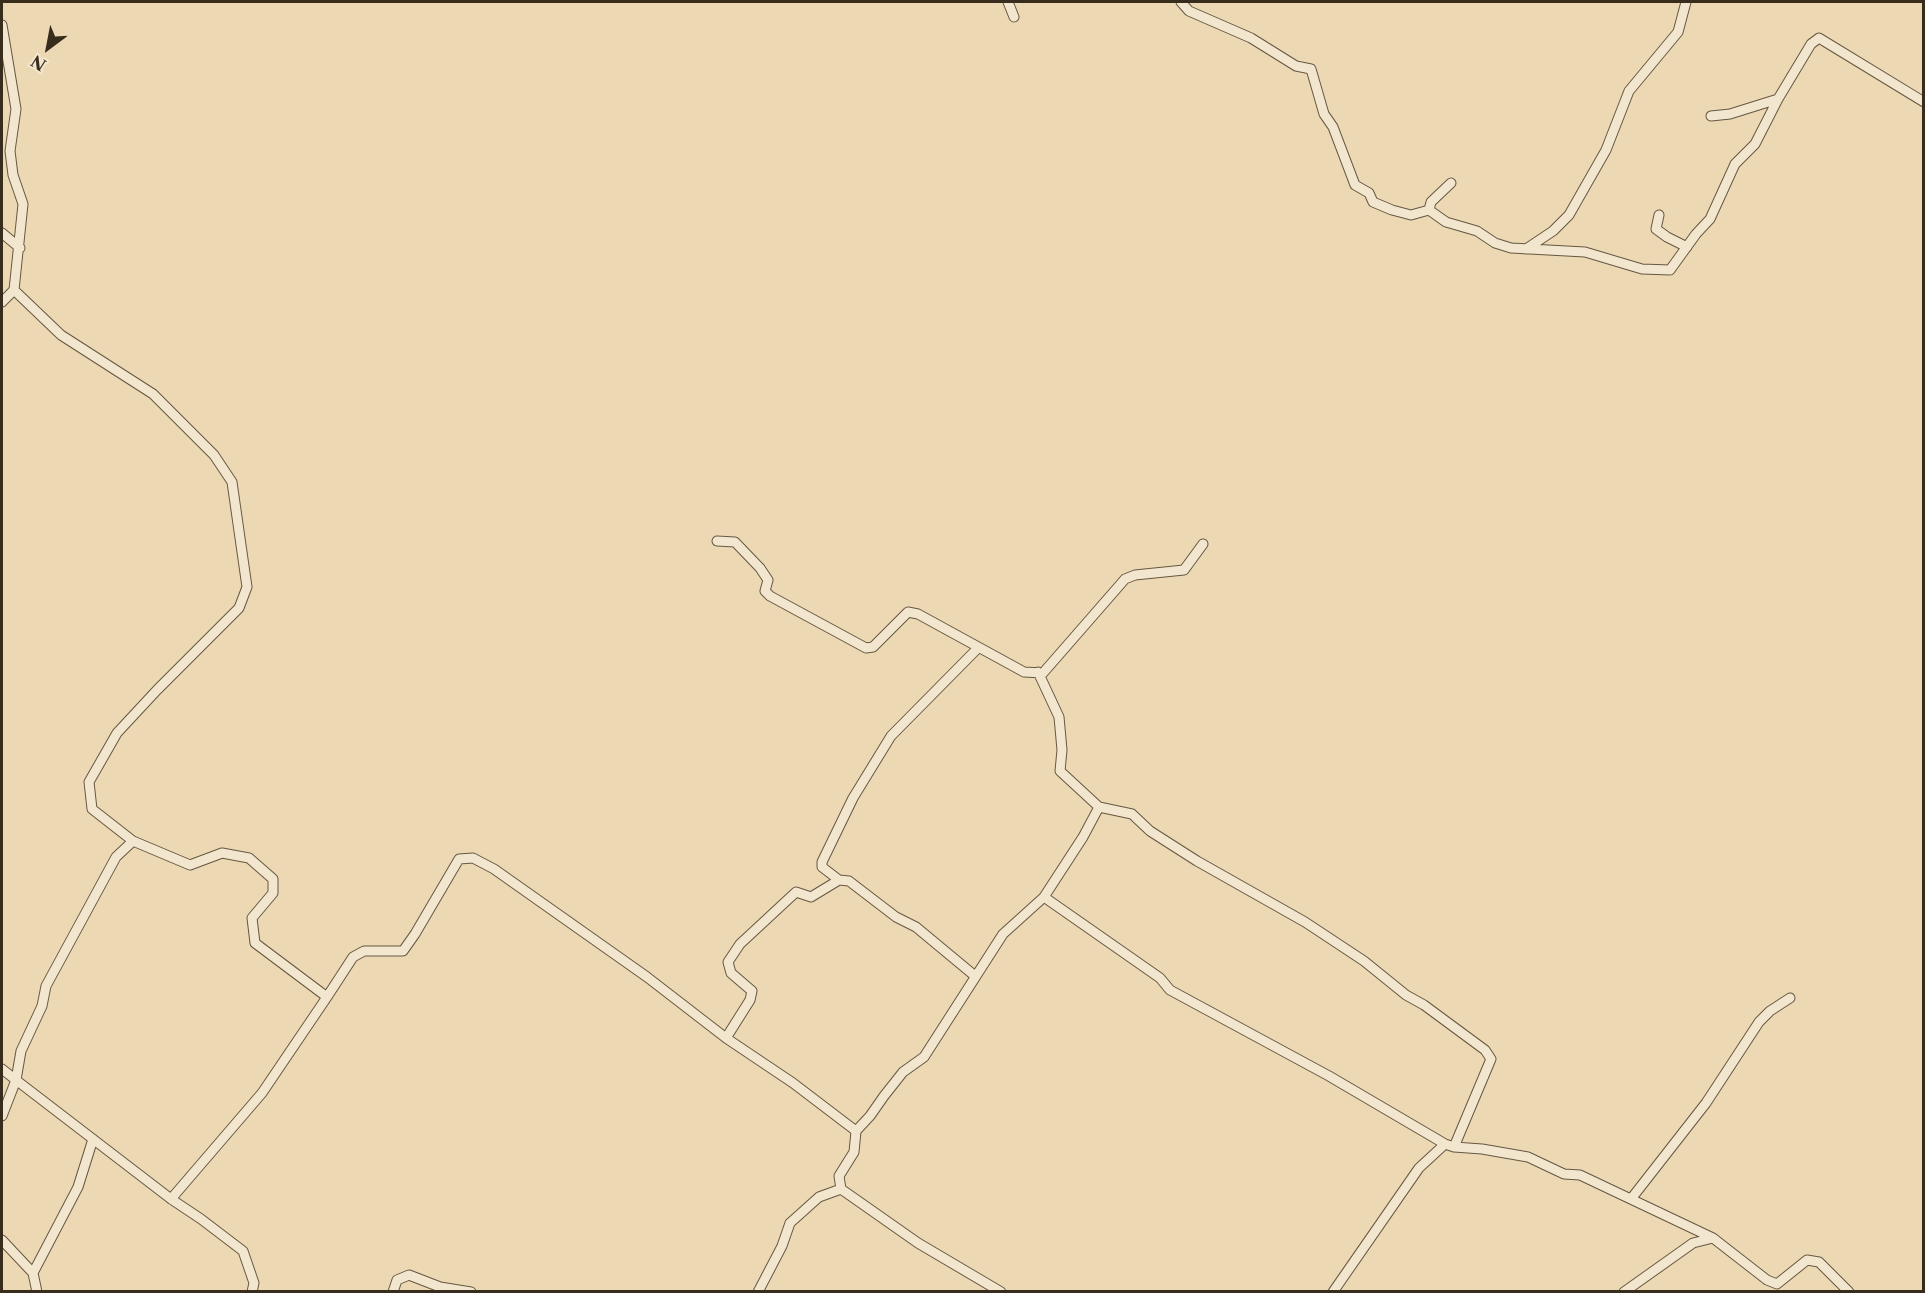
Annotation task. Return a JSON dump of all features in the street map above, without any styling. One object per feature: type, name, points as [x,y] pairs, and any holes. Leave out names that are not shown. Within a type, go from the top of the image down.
[{"type":"street","points":[[1008,2],[1014,17]]},
{"type":"street","points":[[1181,2],[1189,11],[1251,38],[1296,66],[1311,69],[1324,114],[1333,127],[1355,185],[1369,193],[1373,202],[1392,210],[1412,215],[1429,210]]},
{"type":"street","points":[[1526,249],[1553,231],[1569,215],[1606,150],[1629,91],[1678,32],[1686,2]]},
{"type":"street","points":[[2,25],[16,110],[6,153],[23,204],[14,290],[2,302]]},
{"type":"street","points":[[1429,210],[1446,222],[1478,231],[1495,243],[1511,248],[1585,252],[1642,269],[1670,270],[1710,219],[1735,164],[1755,144],[1778,99],[1811,44],[1819,38],[1923,102]]},
{"type":"street","points":[[1712,116],[1730,114],[1778,99]]},
{"type":"street","points":[[1429,210],[1431,202],[1451,183]]},
{"type":"street","points":[[1659,215],[1656,229],[1687,247]]},
{"type":"street","points":[[2,233],[20,248]]},
{"type":"street","points":[[14,290],[61,335],[153,394],[214,455],[232,482],[247,587],[239,608],[117,733],[89,782],[92,809],[133,841],[190,865],[222,853],[249,858],[273,879],[273,892],[252,918],[255,943],[327,997]]},
{"type":"street","points":[[717,541],[735,542],[760,568],[768,580],[765,591],[770,596],[866,648],[873,647],[908,612],[918,614],[1024,672],[1043,673],[1125,579],[1135,575],[1184,570],[1203,544]]},
{"type":"street","points":[[975,976],[916,927],[896,917],[849,881],[839,880],[822,867],[822,862],[853,798],[891,736],[978,648]]},
{"type":"street","points":[[1038,672],[1059,717],[1062,750],[1060,771],[1098,807],[1132,814],[1150,831],[1197,861],[1305,922],[1364,961],[1406,996],[1424,1005],[1485,1050],[1491,1059],[1449,1146],[1419,1168],[1333,1292]]},
{"type":"street","points":[[1000,1292],[918,1243],[841,1189],[839,1176],[854,1152],[856,1131],[903,1072],[924,1057],[1003,934],[1044,897],[1083,837],[1098,807]]},
{"type":"street","points":[[2,1116],[16,1080],[21,1051],[42,1006],[46,986],[116,857],[133,841]]},
{"type":"street","points":[[171,1199],[262,1093],[353,957],[364,951],[403,951],[459,859],[473,858],[494,868],[555,910],[726,1038],[793,1083],[856,1131]]},
{"type":"street","points":[[726,1038],[750,1000],[752,991],[731,973],[728,962],[740,944],[796,892],[811,897],[839,880]]},
{"type":"street","points":[[1044,897],[1160,978],[1170,990],[1329,1076],[1449,1146],[1528,1157],[1564,1174],[1580,1176],[1713,1238],[1767,1280],[1777,1284],[1807,1260],[1819,1262],[1848,1292]]},
{"type":"street","points":[[1631,1199],[1706,1103],[1759,1022],[1770,1011],[1790,998]]},
{"type":"street","points":[[2,1069],[171,1199],[243,1251],[254,1283],[252,1292]]},
{"type":"street","points":[[33,1274],[78,1187],[93,1139]]},
{"type":"street","points":[[758,1292],[782,1246],[790,1223],[819,1197],[841,1189]]},
{"type":"street","points":[[1624,1292],[1693,1243],[1713,1238]]},
{"type":"street","points":[[2,1240],[33,1274],[37,1292]]},
{"type":"street","points":[[393,1292],[397,1280],[409,1275],[440,1287],[471,1292]]}]
